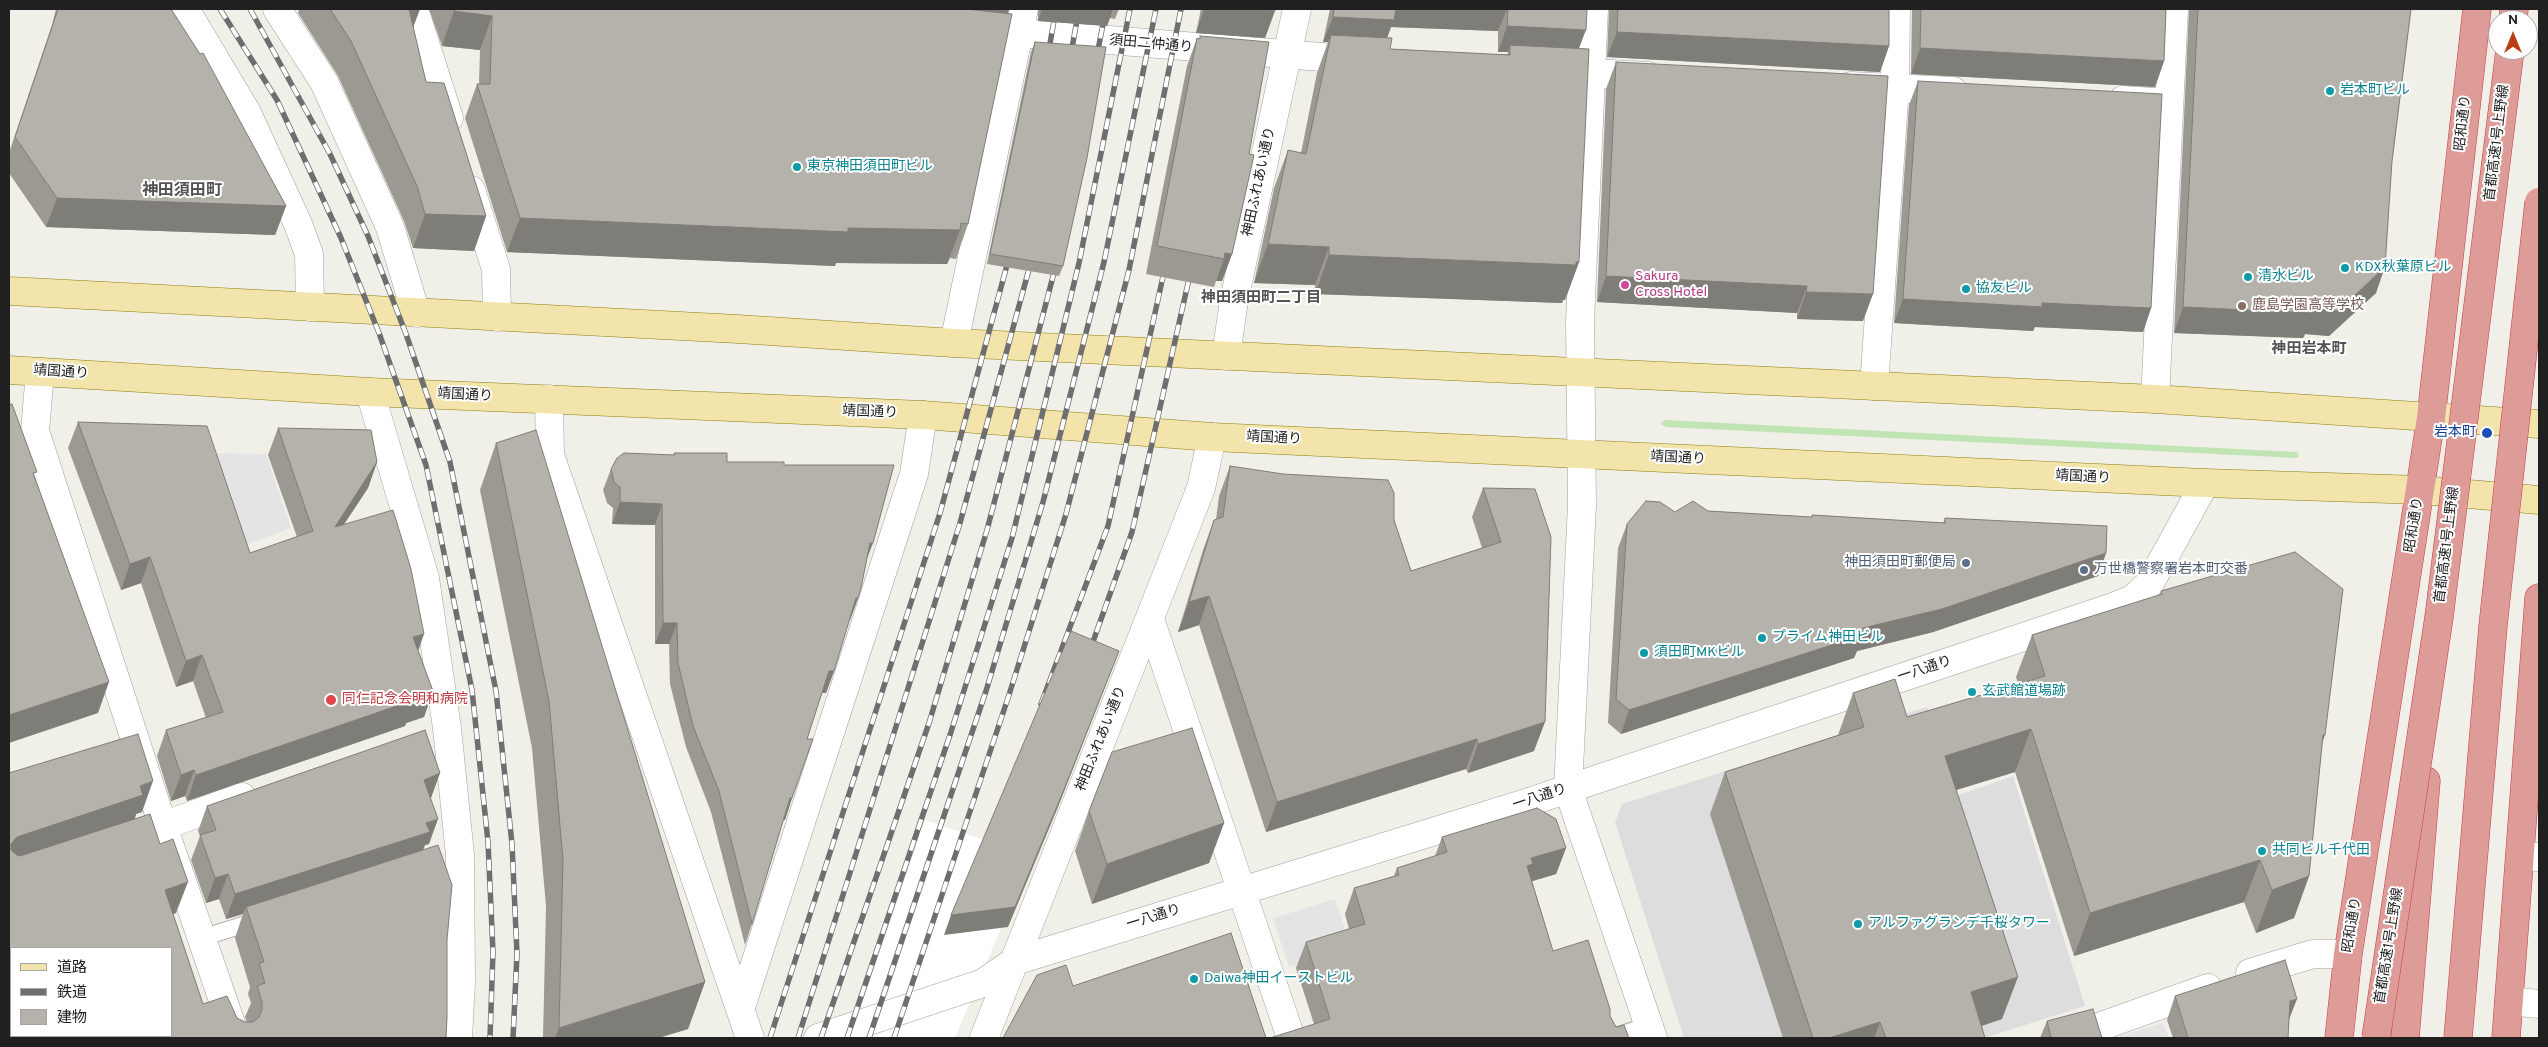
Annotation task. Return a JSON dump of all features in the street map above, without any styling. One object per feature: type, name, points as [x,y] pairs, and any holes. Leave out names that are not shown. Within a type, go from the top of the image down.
[{"type":"highway","name":"昭和通り","points":[[2339,1038],[2348,954],[2431,418],[2476,9]]},
{"type":"highway","name":"首都高速1号上野線","points":[[2376,1038],[2439,617],[2509,60]]},
{"type":"highway","points":[[2458,1038],[2493,626],[2539,202]]},
{"type":"highway","points":[[2506,1038],[2509,1001],[2530,856],[2539,598]]},
{"type":"highway","points":[[2405,1038],[2439,617]]},
{"type":"main road","points":[[9,291],[497,318],[738,329],[954,343],[1581,374],[2155,399],[2539,424]]},
{"type":"main road","name":"靖国通り","points":[[9,370],[370,392],[924,415],[1212,436],[2205,483],[2421,490],[2539,500]]},
{"type":"street","points":[[185,9],[247,113],[298,224],[309,254],[310,308]]},
{"type":"street","points":[[277,9],[328,91],[390,227],[416,313]]},
{"type":"street","points":[[414,9],[455,139]]},
{"type":"street","name":"神田ふれあい通り","points":[[1226,356],[1234,300],[1297,9]]},
{"type":"street","points":[[1594,9],[1580,322],[1583,455],[1568,789],[1651,1032]]},
{"type":"street","points":[[1874,386],[1895,88],[1896,9]]},
{"type":"street","points":[[2155,399],[2174,9]]},
{"type":"street","points":[[954,343],[1022,22]]},
{"type":"street","name":"須田二仲通り","points":[[946,26],[1022,22],[1288,56],[1387,62]]},
{"type":"street","points":[[1526,70],[1668,77]]},
{"type":"street","points":[[1825,85],[1973,92]]},
{"type":"street","points":[[2101,99],[2169,103]]},
{"type":"street","points":[[464,167],[496,269],[497,318]]},
{"type":"street","points":[[40,372],[35,430],[154,829],[201,938],[236,1038]]},
{"type":"street","points":[[370,392],[425,578],[447,728],[451,858],[460,982],[458,1038]]},
{"type":"street","points":[[549,399],[550,455],[741,1007],[750,1038]]},
{"type":"street","points":[[741,1007],[914,474],[924,415]]},
{"type":"street","name":"神田ふれあい通り","points":[[984,1038],[1201,488],[1212,436]]},
{"type":"street","name":"一八通り","points":[[818,1038],[983,983],[1015,961],[1242,890],[1357,857],[1568,789],[2073,622],[2133,599],[2150,583],[2205,483]]},
{"type":"street","points":[[1150,619],[1291,1038]]},
{"type":"street","points":[[419,738],[447,728]]},
{"type":"street","points":[[154,829],[268,788]]},
{"type":"street","points":[[2076,1037],[2248,974],[2313,954],[2348,954]]},
{"type":"street","points":[[2509,1001],[2539,1004]]},
{"type":"lane","points":[[201,938],[275,914]]},
{"type":"lane","points":[[1610,1038],[1651,1032]]},
{"type":"shaded area","points":[[210,453],[266,454],[291,528],[242,546]]},
{"type":"shaded area","points":[[1927,707],[1956,796],[2013,776],[2085,1006],[1984,1038],[1684,1038],[1615,822],[1622,804]]},
{"type":"shaded area","points":[[1335,899],[1351,948],[1289,967],[1273,918]]},
{"type":"shaded area","points":[[2163,1023],[2169,1038],[2113,1038]]},
{"type":"green space","points":[[1664,420],[2297,452],[2299,456],[2297,458],[1666,427],[1661,424]]},
{"type":"pier","points":[[925,820],[979,838],[1029,861],[955,1038],[850,1038]]},
{"type":"building","points":[[58,9],[171,9],[200,54],[203,53],[286,206],[57,198],[15,137]]},
{"type":"building","points":[[330,9],[409,9],[426,82],[444,83],[486,216],[425,214],[417,186],[351,41]]},
{"type":"building","points":[[454,9],[966,9],[1012,14],[968,224],[961,223],[960,230],[848,228],[848,232],[520,218],[477,84],[490,84],[492,16],[454,11]]},
{"type":"building","points":[[1249,9],[1275,9],[1275,11]]},
{"type":"building","points":[[1334,9],[1396,9],[1394,20],[1333,17]]},
{"type":"building","points":[[1508,9],[1587,9],[1586,30],[1507,26]]},
{"type":"building","points":[[1618,9],[1889,9],[1889,46],[1617,32]]},
{"type":"building","points":[[1921,9],[2166,9],[2164,61],[1920,48]]},
{"type":"building","points":[[2198,9],[2411,9],[2392,161],[2385,267],[2338,311],[2313,309],[2313,313],[2183,307]]},
{"type":"building","points":[[1331,35],[1392,38],[1390,49],[1510,55],[1510,45],[1589,49],[1579,262],[1576,262],[1576,265],[1329,255],[1329,247],[1268,244],[1288,150],[1306,154]]},
{"type":"building","points":[[1200,36],[1269,42],[1249,154],[1254,155],[1232,254],[1225,253],[1224,259],[1157,246],[1197,38],[1200,39]]},
{"type":"building","points":[[1035,42],[1106,47],[1087,158],[1063,266],[990,254]]},
{"type":"building","points":[[1616,62],[1888,76],[1873,294],[1806,292],[1807,286],[1606,276]]},
{"type":"building","points":[[1918,81],[2162,94],[2151,308],[2042,303],[2042,307],[1903,299]]},
{"type":"building","points":[[9,404],[12,404],[37,472],[33,473],[109,682],[9,715]]},
{"type":"building","points":[[78,422],[207,426],[250,553],[313,531],[278,428],[371,430],[377,462],[335,527],[393,510],[411,569],[424,634],[413,637],[433,691],[414,698],[414,700],[196,775],[194,770],[181,775],[166,730],[223,712],[202,655],[186,661],[150,557],[130,564]]},
{"type":"building","points":[[536,430],[705,982],[559,1028],[563,860],[549,701],[496,443]]},
{"type":"building","points":[[624,453],[675,455],[674,453],[727,453],[727,462],[784,462],[784,465],[894,465],[873,543],[870,543],[858,598],[856,598],[834,671],[829,671],[807,739],[813,739],[792,798],[790,798],[752,924],[719,791],[693,726],[678,663],[677,623],[663,623],[662,504],[620,502],[620,487],[614,482],[611,469],[617,458]]},
{"type":"building","points":[[1230,466],[1283,474],[1388,480],[1394,493],[1394,520],[1411,571],[1501,542],[1483,488],[1535,489],[1551,537],[1545,722],[1478,744],[1477,739],[1277,802],[1209,596],[1189,602],[1214,520],[1223,517]]},
{"type":"building","points":[[1646,501],[1660,502],[1675,512],[1693,501],[1708,511],[1945,523],[1945,518],[2107,526],[2106,553],[1942,609],[1863,628],[1863,635],[1629,710],[1616,699],[1627,524]]},
{"type":"building","points":[[2295,552],[2343,589],[2325,735],[2323,735],[2309,876],[2272,890],[2260,860],[2090,913],[2031,729],[1945,756],[2018,977],[1971,992],[1985,1038],[1886,1038],[1880,1022],[1829,1038],[1813,1038],[1725,772],[1864,727],[1853,693],[1895,679],[1907,717],[2045,676],[2032,635],[2162,594],[2161,591]]},
{"type":"building","points":[[1071,631],[1119,651],[1015,907],[951,915]]},
{"type":"building","points":[[1192,728],[1224,823],[1107,864],[1089,811],[1112,752]]},
{"type":"building","points":[[425,730],[440,773],[424,780],[438,819],[426,823],[430,832],[235,894],[228,874],[215,878],[200,835],[216,830],[207,806]]},
{"type":"building","points":[[138,734],[153,781],[140,786],[143,795],[17,837],[11,844],[11,850],[18,856],[23,855],[150,814],[160,844],[173,839],[188,882],[165,890],[203,1004],[227,996],[237,1018],[245,1022],[253,1022],[259,1017],[262,1010],[262,1002],[257,986],[265,983],[259,963],[264,962],[246,907],[438,845],[452,885],[447,940],[446,1038],[9,1038],[9,773]]},
{"type":"building","points":[[1537,808],[1556,819],[1566,848],[1531,858],[1533,864],[1527,866],[1553,951],[1588,940],[1610,1009],[1610,1016],[1616,1027],[1624,1025],[1629,1038],[1270,1038],[1330,1019],[1306,942],[1365,924],[1354,888],[1399,875],[1397,868],[1447,852],[1442,837]]},
{"type":"building","points":[[1231,933],[1266,1038],[1003,1038],[1037,975],[1066,965],[1073,986]]},
{"type":"building","points":[[2285,960],[2297,999],[2290,1001],[2288,1038],[2188,1038],[2175,996]]},
{"type":"building","points":[[2093,1009],[2102,1038],[2046,1038],[2051,1037],[2047,1021]]},
{"type":"railway","points":[[220,9],[277,100],[341,238],[379,333],[426,465],[472,690],[488,842],[493,952],[490,1038]]},
{"type":"railway","points":[[250,9],[330,154],[368,236],[406,334],[450,462],[496,691],[512,844],[517,954],[513,1038]]},
{"type":"railway","points":[[1048,55],[1056,9]]},
{"type":"railway","points":[[1070,59],[1079,9]]},
{"type":"railway","points":[[1096,60],[1106,9]]},
{"type":"railway","points":[[847,1038],[950,735],[1012,538],[1079,263],[1130,9]]},
{"type":"railway","points":[[869,1038],[986,691],[1043,502],[1104,262],[1156,9]]},
{"type":"railway","points":[[894,1038],[1008,698],[1066,514],[1129,270],[1181,9]]},
{"type":"railway","points":[[770,1038],[940,513],[1010,254]]},
{"type":"railway","points":[[798,1038],[960,523],[1032,258]]},
{"type":"railway","points":[[821,1038],[929,723],[987,530],[1057,261]]},
{"type":"railway","points":[[1041,704],[1108,526],[1166,263]]},
{"type":"railway","points":[[1089,653],[1132,532],[1191,270]]},
{"type":"place","name":"岩本町ビル","points":[[2330,91]]},
{"type":"place","name":"東京神田須田町ビル","points":[[797,167]]},
{"type":"place","name":"KDX秋葉原ビル","points":[[2345,268]]},
{"type":"place","name":"清水ビル","points":[[2248,277]]},
{"type":"place","name":"Sakura Cross Hotel","points":[[1625,285]]},
{"type":"place","name":"協友ビル","points":[[1966,289]]},
{"type":"place","name":"鹿島学園高等学校","points":[[2242,306]]},
{"type":"place","name":"岩本町","points":[[2487,433]]},
{"type":"place","name":"神田須田町郵便局","points":[[1966,563]]},
{"type":"place","name":"万世橋警察署岩本町交番","points":[[2084,570]]},
{"type":"place","name":"プライム神田ビル","points":[[1762,638]]},
{"type":"place","name":"須田町MKビル","points":[[1644,653]]},
{"type":"place","name":"玄武館道場跡","points":[[1972,692]]},
{"type":"place","name":"同仁記念会明和病院","points":[[331,700]]},
{"type":"place","name":"共同ビル千代田","points":[[2262,851]]},
{"type":"place","name":"アルファグランデ千桜タワー","points":[[1858,924]]},
{"type":"place","name":"Daiwa神田イーストビル","points":[[1194,979]]},
{"type":"district","name":"神田須田町","points":[[182,192]]},
{"type":"district","name":"神田須田町二丁目","points":[[1261,299]]},
{"type":"district","name":"神田岩本町","points":[[2309,350]]}]
